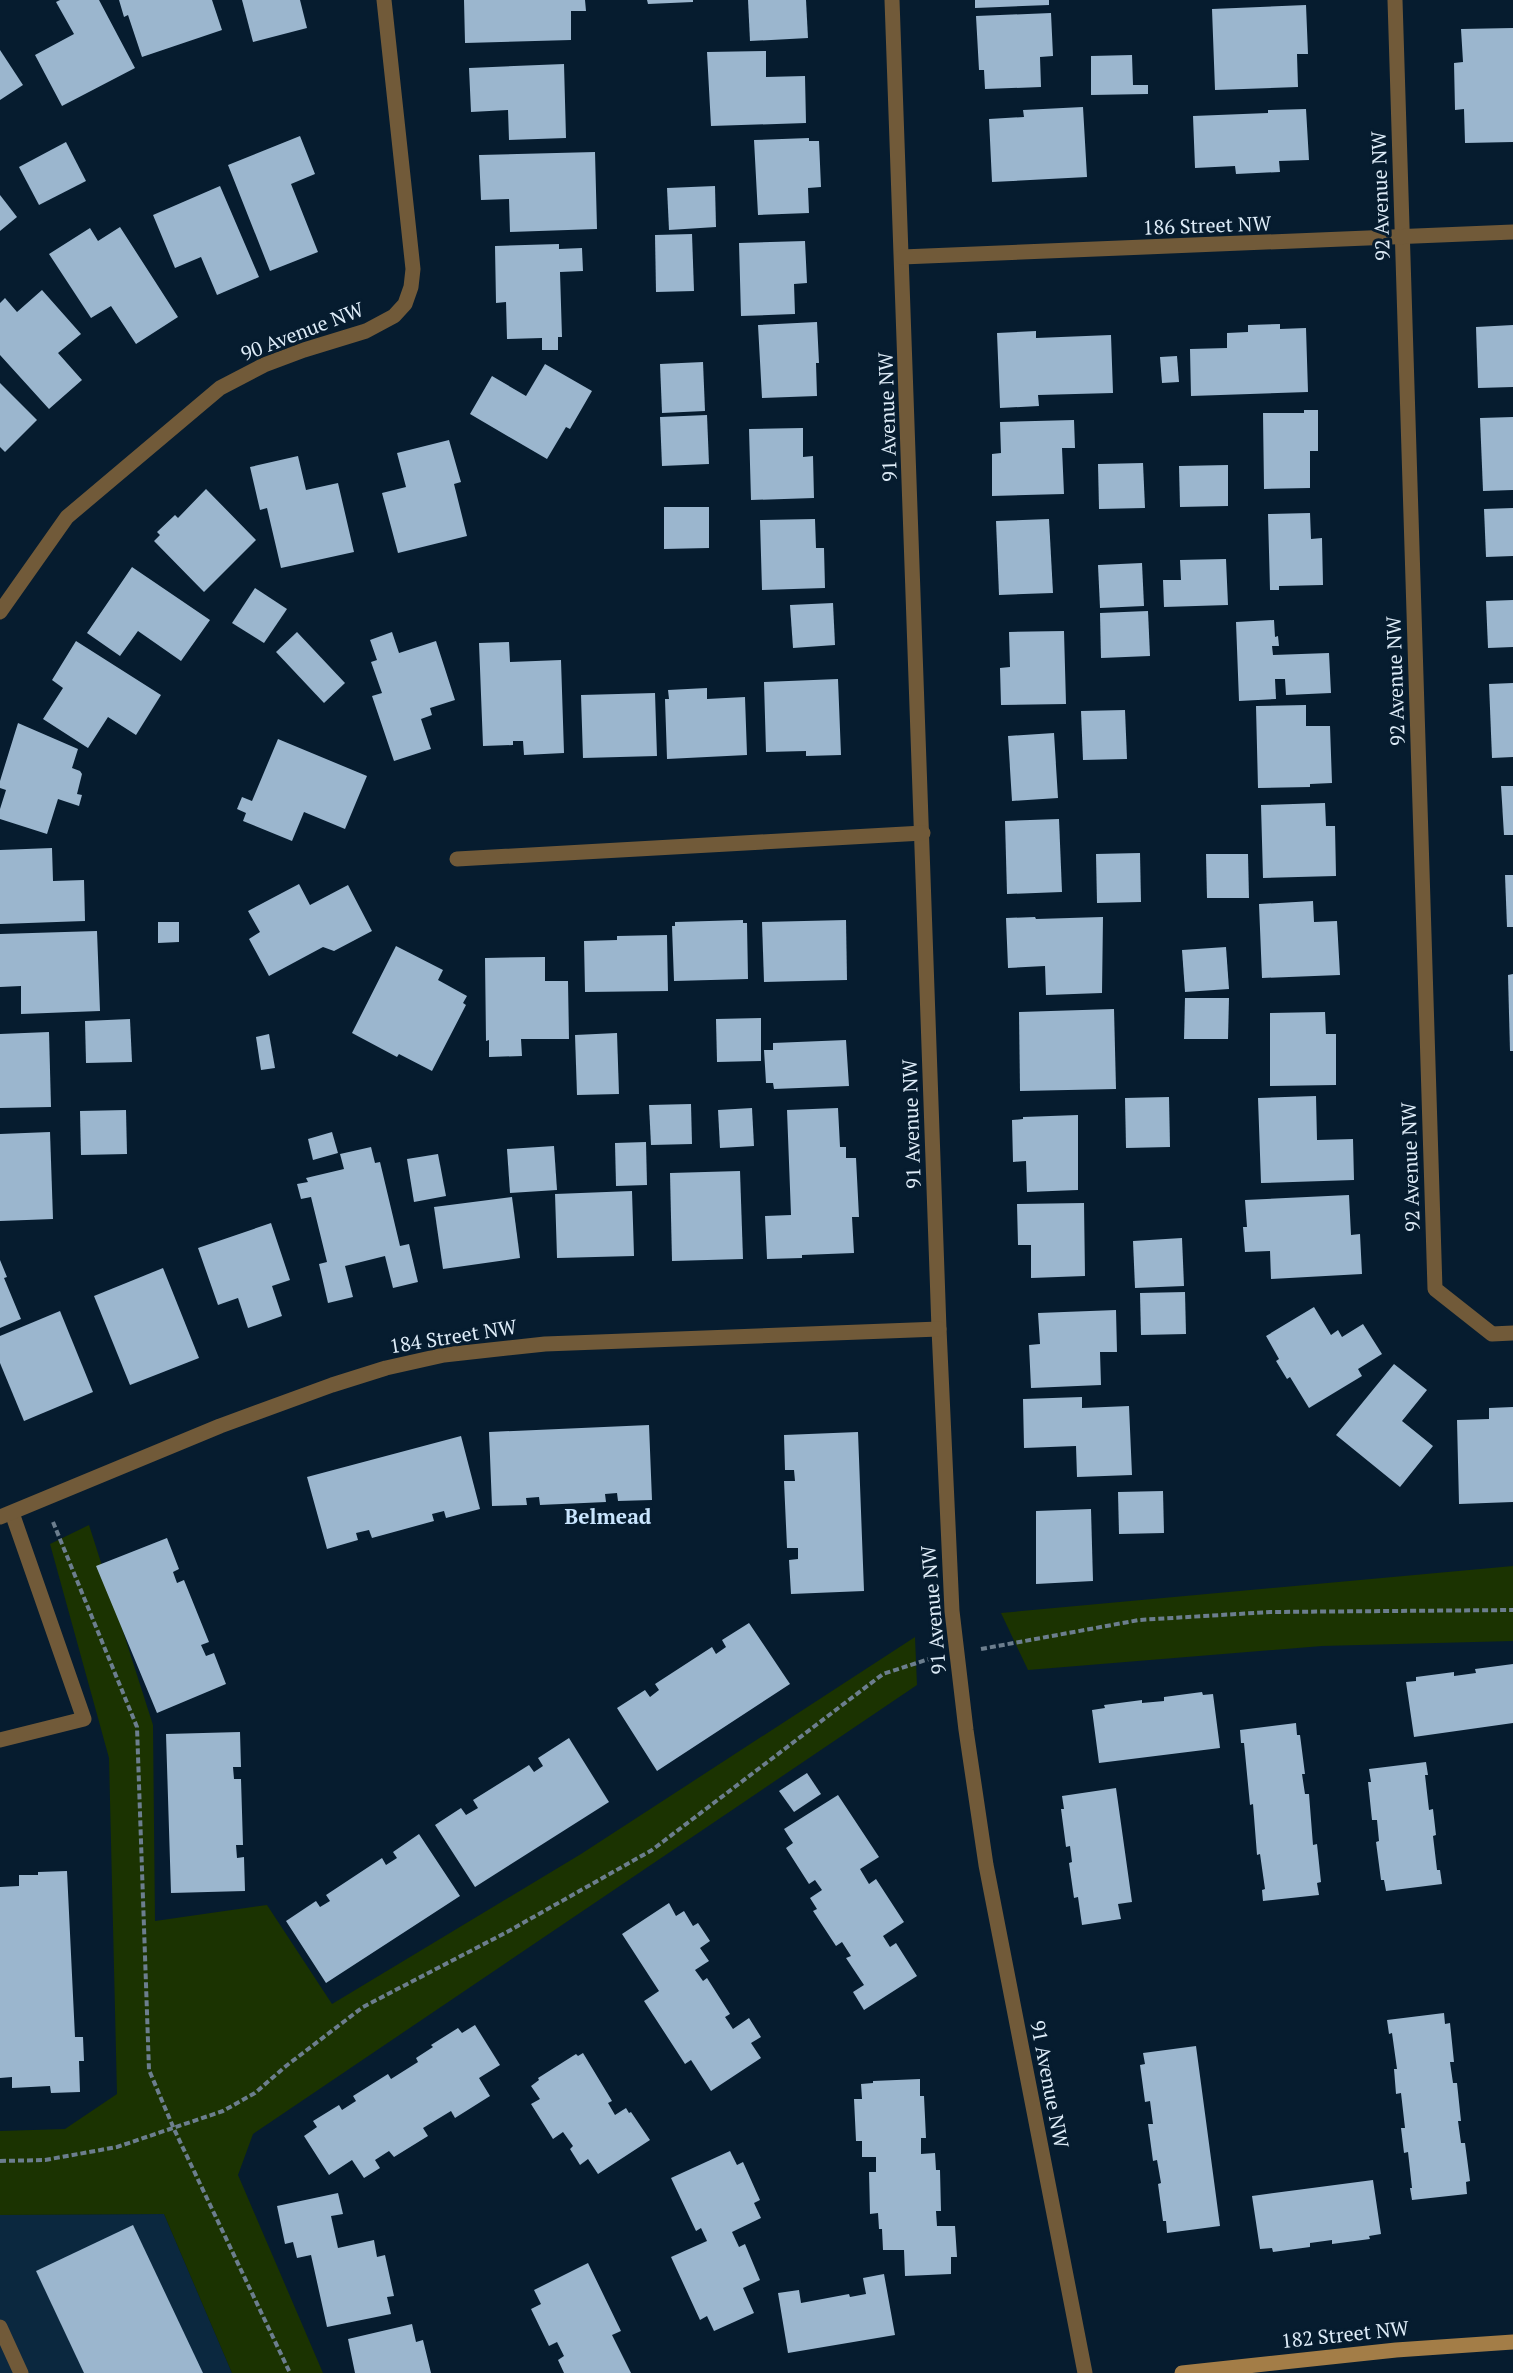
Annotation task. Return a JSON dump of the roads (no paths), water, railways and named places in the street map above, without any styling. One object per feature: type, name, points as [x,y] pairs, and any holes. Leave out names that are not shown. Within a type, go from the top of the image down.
[{"type":"street","name":"90 Avenue NW","points":[[0,612],[67,517],[220,388],[264,365],[366,331],[394,316],[405,304],[411,287],[413,269],[384,0]]},
{"type":"street","name":"91 Avenue NW","points":[[892,0],[939,1329],[952,1611],[966,1730],[986,1865],[1085,2373]]},
{"type":"street","name":"92 Avenue NW","points":[[1395,0],[1435,1289],[1492,1334],[1513,1333]]},
{"type":"street","name":"186 Street NW","points":[[902,257],[1513,232]]},
{"type":"street","points":[[457,859],[922,833]]},
{"type":"street","name":"184 Street NW","points":[[6,1515],[220,1426],[332,1384],[386,1368],[444,1355],[545,1344],[939,1329]]},
{"type":"street","points":[[0,1740],[84,1719],[6,1515]]},
{"type":"street","points":[[0,2327],[21,2373]]},
{"type":"street","name":"182 Street NW","points":[[1182,2373],[1396,2350],[1513,2342]]},
{"type":"district","name":"Belmead","points":[[608,1516]]}]
